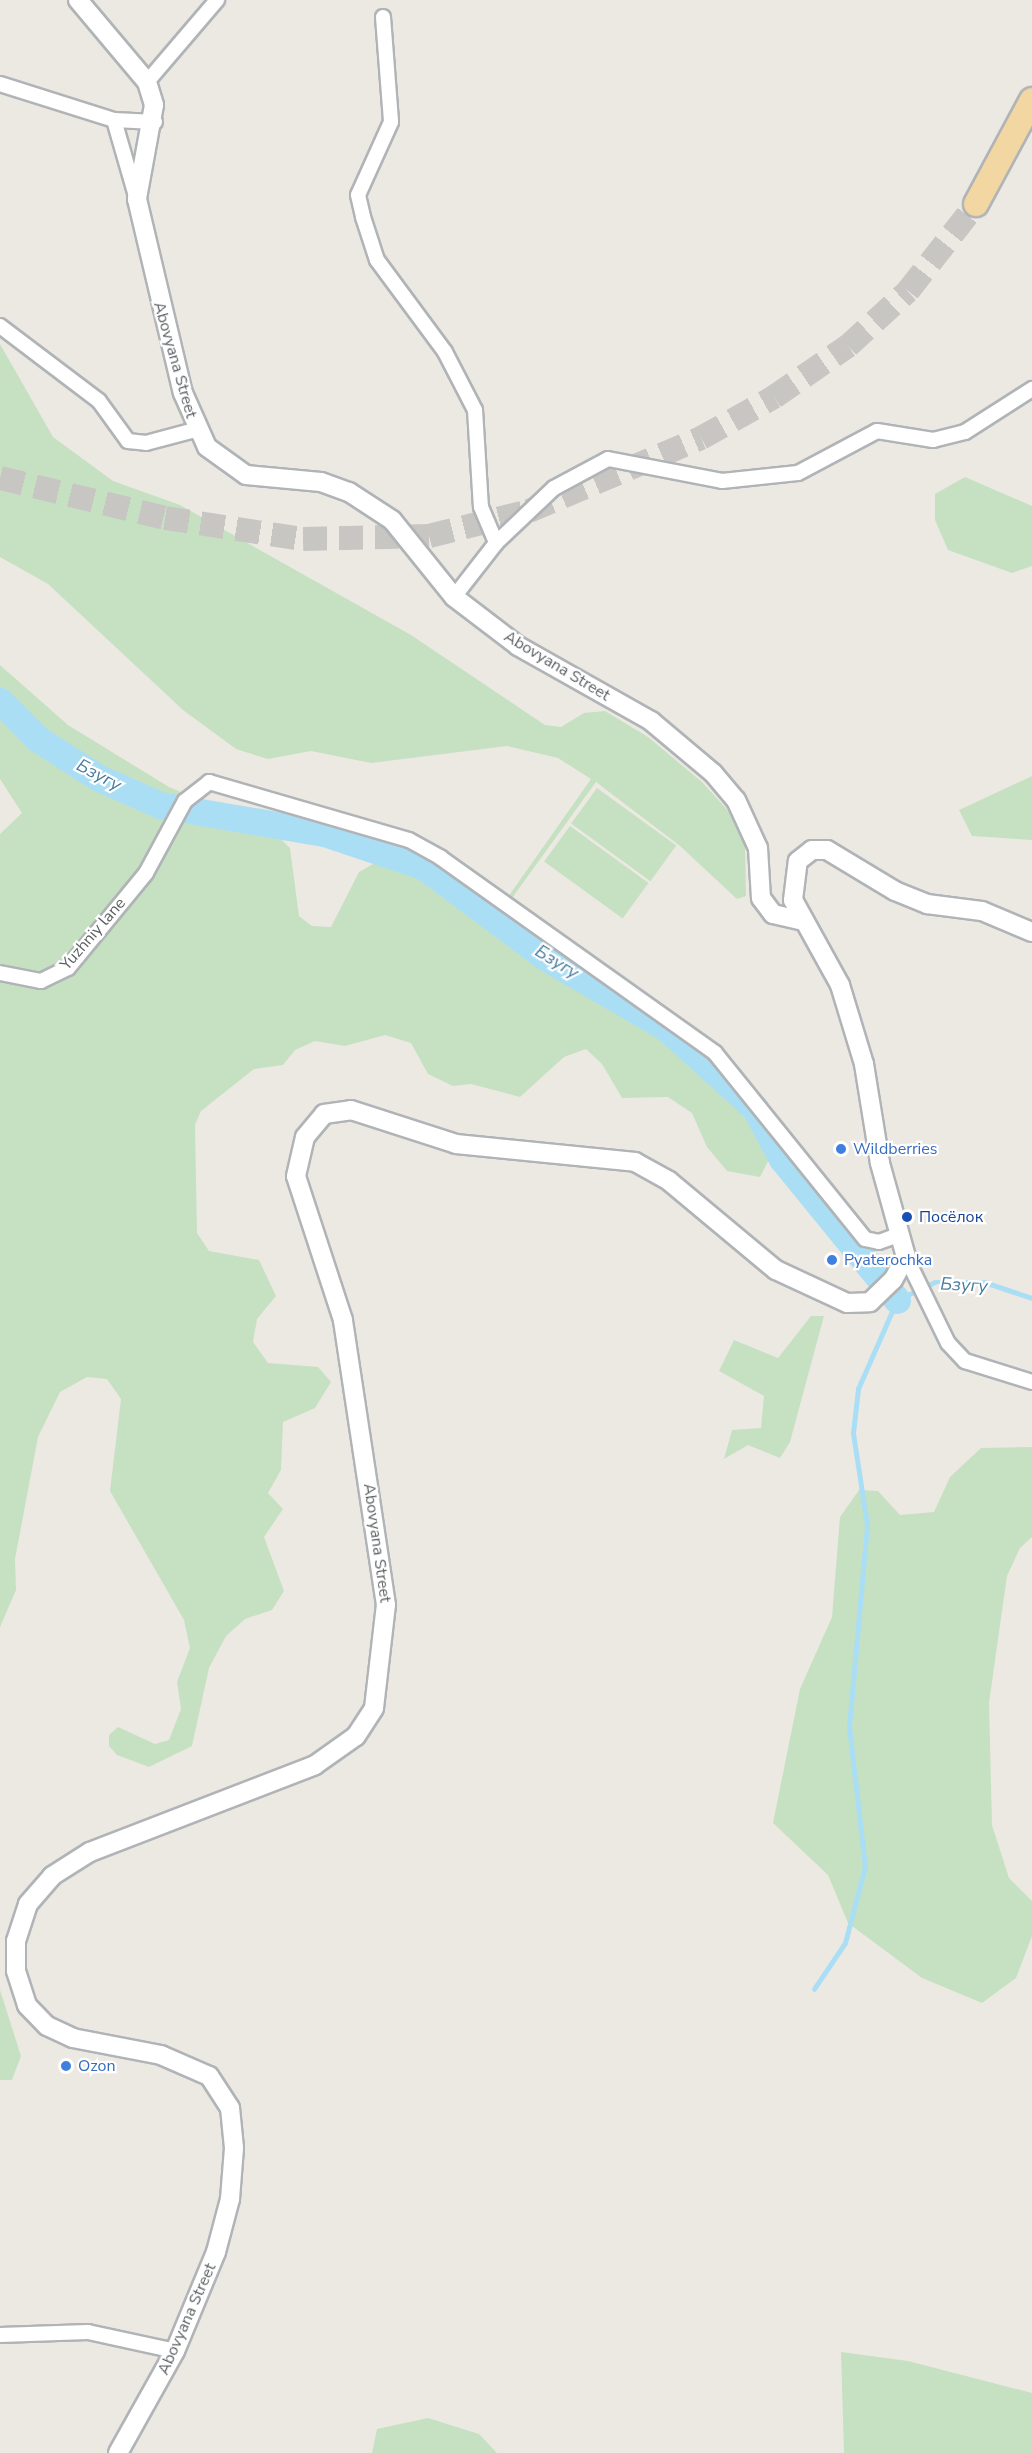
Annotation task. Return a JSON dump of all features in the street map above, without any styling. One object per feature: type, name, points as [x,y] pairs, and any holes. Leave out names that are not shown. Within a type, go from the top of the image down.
[{"type":"highway","points":[[975,204],[1032,100]]},
{"type":"street","name":"Abovyana Street","points":[[78,0],[147,82],[155,122],[137,199],[163,324],[195,430],[207,447],[246,476],[321,482],[392,520],[454,597],[518,646],[651,721],[714,773],[750,825],[766,905],[773,914],[800,920]]},
{"type":"street","points":[[147,82],[217,0]]},
{"type":"street","points":[[383,17],[391,122],[358,195],[377,260],[430,328],[475,410],[481,507],[496,543]]},
{"type":"street","points":[[0,84],[114,120],[155,122]]},
{"type":"street","points":[[114,120],[137,199]]},
{"type":"street","points":[[0,326],[99,401],[128,441],[146,443],[195,430]]},
{"type":"street","points":[[454,597],[496,543],[554,489],[608,459],[722,481],[798,472],[877,431],[933,440],[965,432],[1032,389]]},
{"type":"street","name":"Yuzhniy lane","points":[[0,973],[41,981],[68,968],[164,844],[185,801],[209,782],[409,840],[441,858],[715,1053],[865,1239],[879,1242],[898,1235]]},
{"type":"street","points":[[1032,932],[982,911],[927,904],[895,891],[827,850],[812,850],[798,861],[791,886],[800,920],[840,985],[864,1064],[898,1235],[906,1257],[918,1276],[948,1343],[964,1361],[1032,1382]]},
{"type":"street","name":"Abovyana Street","points":[[118,2453],[175,2351],[199,2300],[230,2199],[234,2148],[230,2108],[209,2076],[161,2055],[73,2038],[47,2026],[27,2005],[16,1971],[16,1941],[28,1904],[52,1876],[90,1852],[315,1765],[356,1736],[374,1708],[386,1605],[343,1320],[296,1176],[305,1137],[324,1114],[351,1110],[456,1144],[635,1162],[669,1181],[776,1270],[804,1286],[847,1303],[859,1305],[880,1295],[893,1280],[906,1257]]},
{"type":"street","points":[[0,2335],[88,2332],[175,2351]]},
{"type":"green space","points":[[0,344],[53,437],[113,481],[180,505],[411,635],[545,725],[561,727],[584,713],[605,711],[648,737],[702,782],[733,816],[745,845],[746,896],[737,899],[680,846],[596,782],[499,916],[703,1050],[750,1099],[777,1144],[760,1177],[727,1171],[707,1147],[692,1113],[668,1097],[622,1098],[602,1064],[586,1049],[564,1057],[520,1097],[471,1084],[453,1086],[428,1074],[411,1043],[385,1035],[345,1046],[315,1041],[295,1050],[283,1065],[254,1069],[201,1111],[195,1125],[197,1233],[209,1251],[259,1260],[276,1296],[257,1319],[253,1342],[268,1363],[318,1367],[331,1382],[315,1408],[283,1422],[281,1470],[268,1493],[283,1509],[264,1537],[284,1591],[272,1610],[245,1619],[226,1636],[209,1668],[192,1746],[149,1767],[117,1755],[109,1746],[109,1735],[118,1727],[155,1744],[169,1740],[181,1709],[177,1682],[190,1648],[184,1620],[110,1491],[121,1399],[107,1379],[87,1377],[60,1392],[38,1437],[15,1559],[16,1590],[0,1627],[0,834],[22,813],[0,779],[0,665],[68,725],[169,787],[271,830],[290,848],[299,916],[312,926],[331,927],[359,872],[380,860],[413,865],[496,914],[591,779],[558,758],[507,746],[371,763],[311,751],[268,759],[236,749],[183,710],[48,584],[0,557]]},
{"type":"green space","points":[[965,477],[1032,506],[1032,566],[1012,573],[948,550],[935,520],[935,494]]},
{"type":"green space","points":[[1032,776],[1032,840],[972,836],[959,810]]},
{"type":"green space","points":[[597,788],[676,846],[650,881],[571,824]]},
{"type":"green space","points":[[570,826],[648,883],[623,919],[544,862]]},
{"type":"green space","points":[[811,1316],[824,1316],[790,1442],[780,1458],[748,1445],[724,1459],[732,1430],[761,1428],[764,1396],[719,1371],[734,1340],[778,1358]]},
{"type":"green space","points":[[1032,1447],[1032,1537],[1020,1548],[1007,1576],[989,1703],[992,1825],[1009,1878],[1032,1901],[1032,1936],[1016,1978],[982,2003],[922,1978],[848,1923],[828,1875],[773,1823],[800,1689],[832,1617],[840,1517],[859,1490],[878,1491],[900,1515],[934,1512],[950,1477],[981,1448]]},
{"type":"green space","points":[[0,1990],[21,2056],[12,2080],[0,2080]]},
{"type":"green space","points":[[841,2352],[908,2361],[1032,2393],[1032,2453],[844,2453]]},
{"type":"green space","points":[[428,2418],[479,2434],[497,2453],[372,2453],[377,2429]]},
{"type":"waterway","name":"Бзугу","points":[[0,701],[38,739],[99,778],[160,805],[324,833],[423,866],[545,957],[665,1027],[755,1108],[782,1159],[897,1300]]},
{"type":"waterway","points":[[814,1989],[845,1943],[865,1867],[849,1727],[867,1525],[853,1433],[858,1389],[897,1300],[935,1282],[984,1282],[1032,1298]]},
{"type":"tunnel","points":[[0,478],[165,518],[303,539],[429,536],[529,511],[701,438],[774,397],[848,346],[908,291],[976,204]]},
{"type":"place","name":"Wildberries","points":[[841,1149]]},
{"type":"place","name":"Посёлок","points":[[907,1217]]},
{"type":"place","name":"Pyaterochka","points":[[832,1260]]},
{"type":"place","name":"Ozon","points":[[66,2066]]}]
